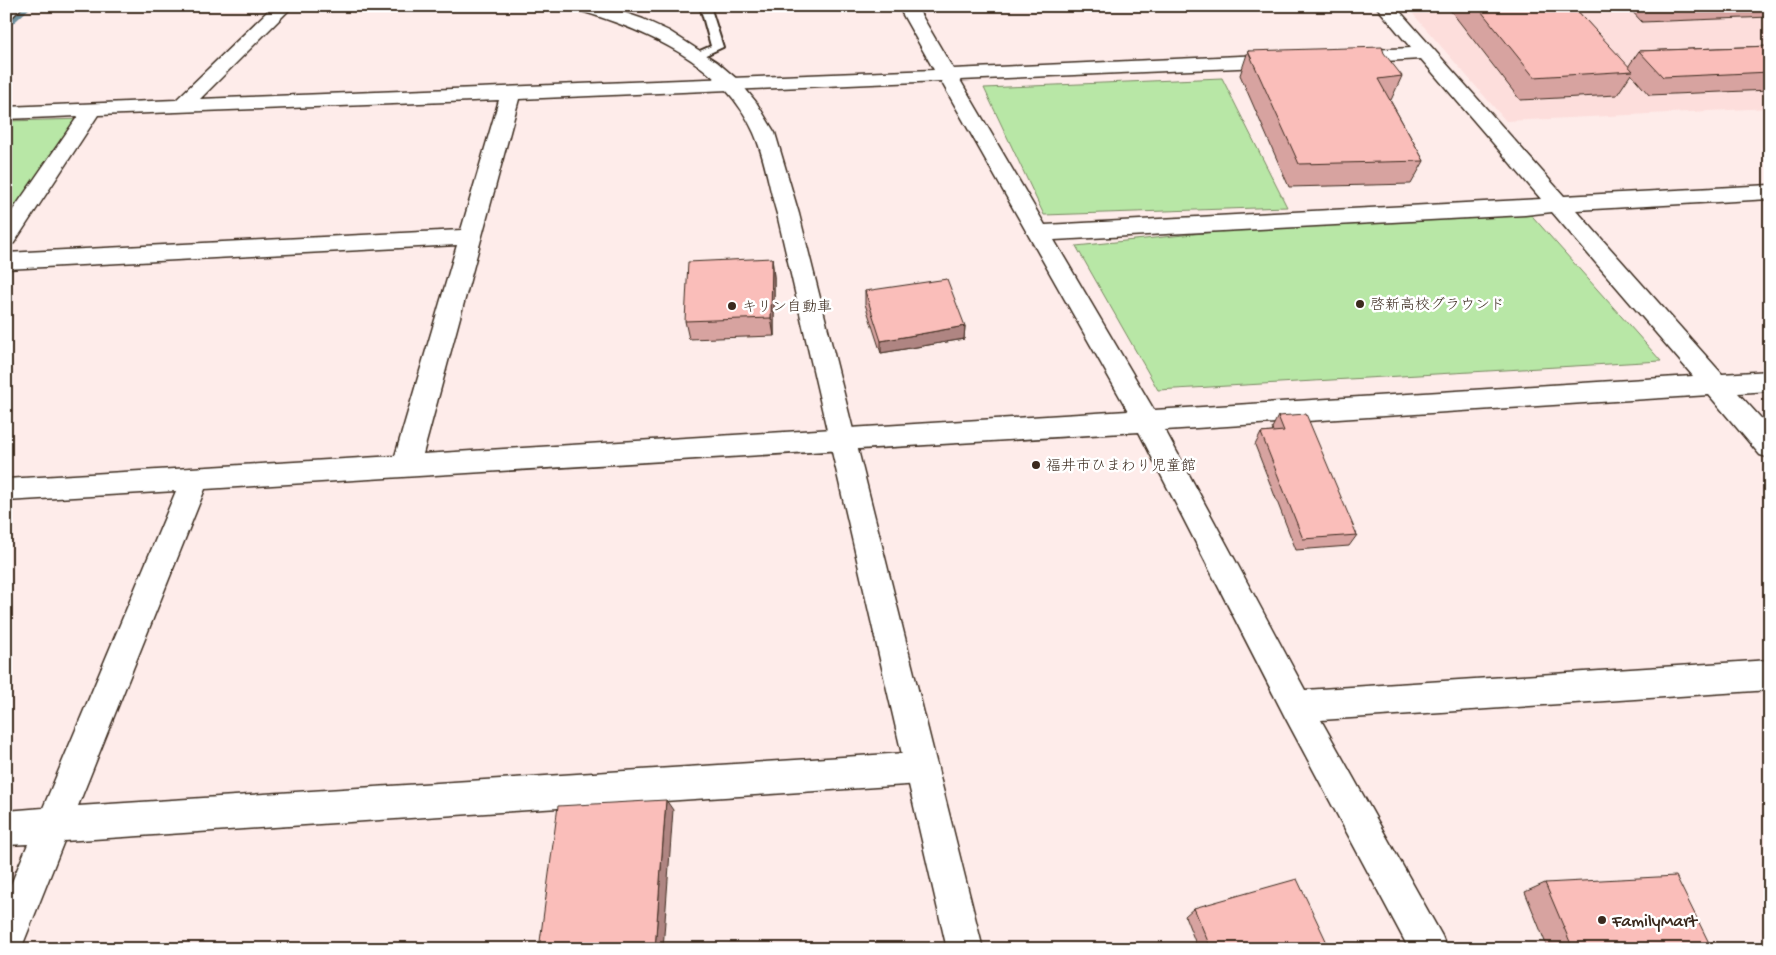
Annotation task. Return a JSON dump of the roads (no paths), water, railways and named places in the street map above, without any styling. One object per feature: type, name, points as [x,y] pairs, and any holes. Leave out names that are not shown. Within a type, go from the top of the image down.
[{"type":"street","points":[[6,14],[14,6]]},
{"type":"street","points":[[181,106],[284,6]]},
{"type":"street","points":[[584,6],[646,26],[680,44],[729,84],[749,107],[764,131],[788,214],[965,949]]},
{"type":"street","points":[[908,6],[1146,420],[1296,706],[1429,949]]},
{"type":"street","points":[[1385,6],[1770,447]]},
{"type":"street","points":[[1329,58],[1427,54]]},
{"type":"street","points":[[6,114],[1300,59]]},
{"type":"street","points":[[406,466],[511,93]]},
{"type":"street","points":[[6,238],[92,110]]},
{"type":"street","points":[[1037,233],[1525,208],[1559,204],[1770,192]]},
{"type":"street","points":[[6,261],[470,237]]},
{"type":"street","points":[[6,490],[842,440],[1770,381]]},
{"type":"street","points":[[6,941],[194,479]]},
{"type":"street","points":[[1296,706],[1770,675]]},
{"type":"street","points":[[6,828],[921,768]]},
{"type":"lane","points":[[697,56],[717,47],[705,6]]},
{"type":"waterway","points":[[6,28],[28,6]]},
{"type":"place","name":"啓新高校グラウンド","points":[[1360,304]]},
{"type":"place","name":"キリン自動車","points":[[732,306]]},
{"type":"place","name":"福井市ひまわり児童館","points":[[1036,465]]},
{"type":"place","name":"FamilyMart","points":[[1602,920]]}]
